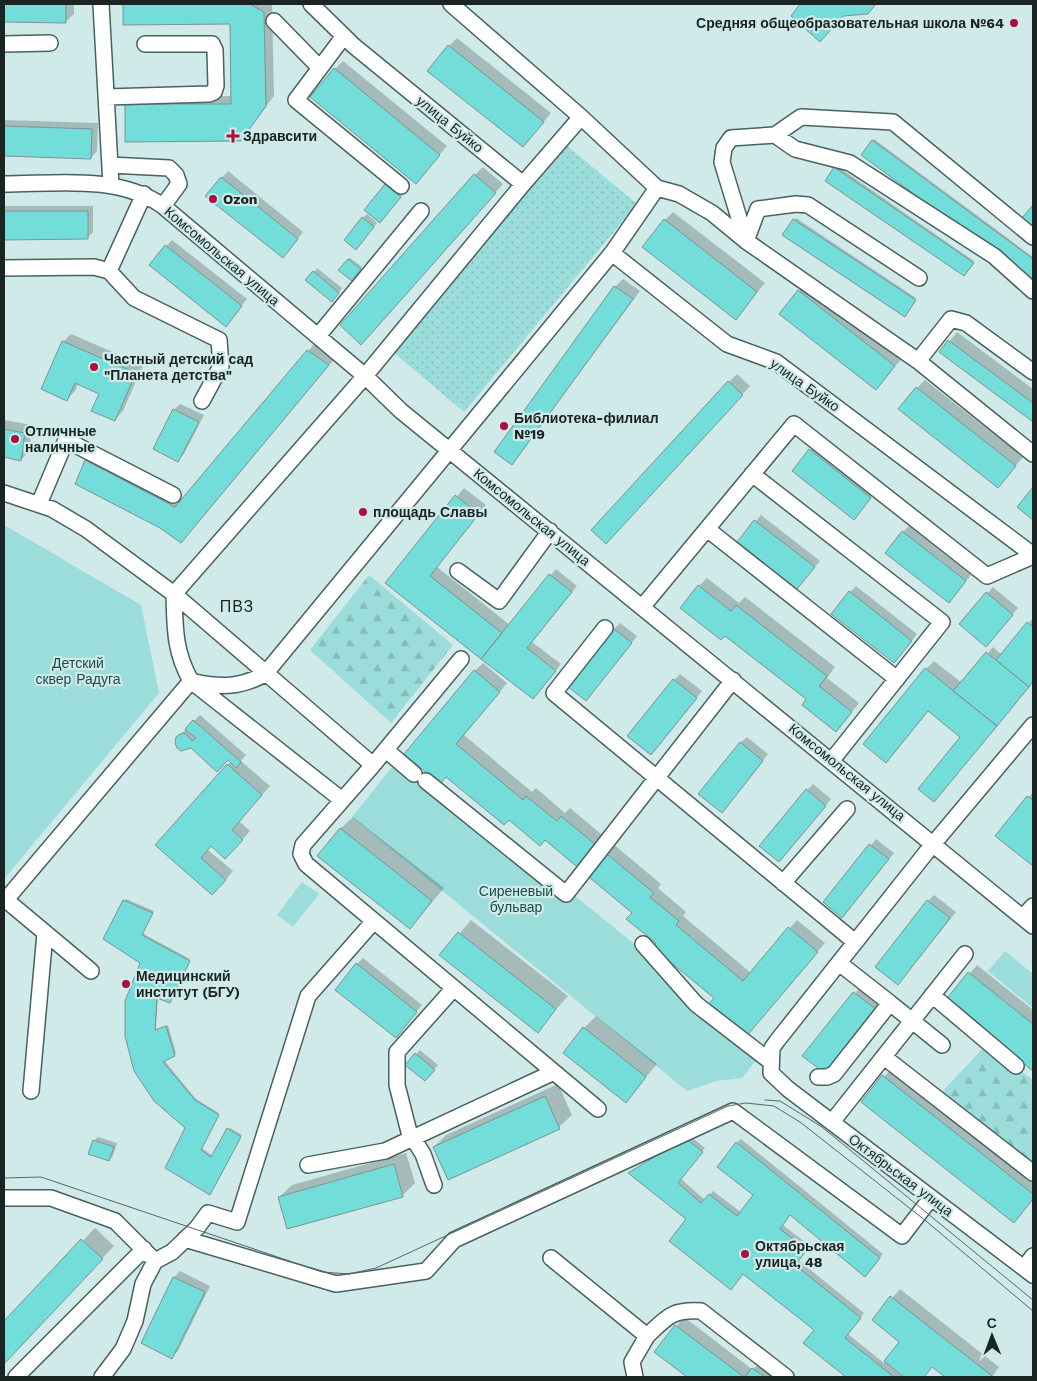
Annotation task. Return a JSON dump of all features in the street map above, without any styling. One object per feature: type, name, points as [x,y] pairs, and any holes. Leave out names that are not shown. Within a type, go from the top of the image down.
[{"type":"street","points":[[101,4],[111,185]]},
{"type":"street","name":"улица Буйко","points":[[311,4],[344,36],[523,184]]},
{"type":"street","points":[[451,4],[581,117],[657,188],[678,194],[712,213],[746,241],[918,361],[1033,454]]},
{"type":"street","points":[[274,21],[320,68]]},
{"type":"street","points":[[344,36],[296,100],[401,186]]},
{"type":"street","points":[[4,44],[50,44]]},
{"type":"street","points":[[106,97],[209,94],[214,92],[216,86],[215,50],[212,44],[145,44]]},
{"type":"street","points":[[342,800],[191,681],[181,662],[175,637],[174,594],[365,376],[523,184],[581,117]]},
{"type":"street","points":[[746,241],[722,162],[724,148],[731,138],[775,135],[801,118],[893,122],[1033,237]]},
{"type":"street","points":[[775,135],[795,149],[850,163],[994,256],[1033,291]]},
{"type":"street","points":[[110,165],[169,168],[176,175],[179,184],[163,206]]},
{"type":"street","name":"Комсомольская улица","points":[[4,184],[111,185],[144,194],[163,206],[365,376],[401,410],[934,843],[1028,922]]},
{"type":"street","points":[[191,681],[214,686],[236,686],[265,674],[451,451],[612,253],[657,188]]},
{"type":"street","points":[[109,271],[144,194]]},
{"type":"street","points":[[746,241],[758,209],[808,205],[919,278]]},
{"type":"street","points":[[318,336],[421,210]]},
{"type":"street","name":"улица Буйко","points":[[612,253],[726,344],[776,362],[1033,555]]},
{"type":"street","points":[[4,268],[94,267],[109,271],[134,298],[219,340],[220,366],[202,402]]},
{"type":"street","points":[[918,361],[951,319],[966,323],[1033,372]]},
{"type":"street","points":[[642,606],[794,424],[987,576],[1033,555]]},
{"type":"street","points":[[39,504],[66,440],[173,495]]},
{"type":"street","points":[[752,474],[942,622],[832,760]]},
{"type":"street","points":[[4,493],[52,509],[86,529],[174,594],[373,765]]},
{"type":"street","points":[[707,529],[897,679]]},
{"type":"street","points":[[458,571],[499,601],[550,531]]},
{"type":"street","points":[[604,628],[554,693],[855,942]]},
{"type":"street","points":[[461,659],[386,750],[302,845],[301,854],[306,864],[598,1109]]},
{"type":"street","points":[[386,750],[566,894],[733,680]]},
{"type":"street","points":[[91,971],[5,901],[191,681]]},
{"type":"street","points":[[771,1067],[772,1048],[934,843],[1033,725]]},
{"type":"street","points":[[783,883],[847,809]]},
{"type":"street","points":[[1028,922],[1033,906]]},
{"type":"street","points":[[102,1377],[123,1349],[135,1321],[143,1284],[154,1261],[172,1252],[208,1213],[237,1222],[308,996],[374,921]]},
{"type":"street","points":[[31,1091],[46,933]]},
{"type":"street","name":"Октябрьская улица","points":[[643,944],[696,1004],[771,1067],[832,1122],[931,1198],[1030,1267]]},
{"type":"street","points":[[832,1122],[965,954]]},
{"type":"street","points":[[839,963],[942,1045]]},
{"type":"street","points":[[434,1185],[423,1154],[409,1132],[397,1085],[397,1052],[454,988]]},
{"type":"street","points":[[932,995],[1016,1066]]},
{"type":"street","points":[[818,1077],[827,1078],[834,1074],[890,1003]]},
{"type":"street","points":[[884,1057],[1033,1173]]},
{"type":"street","points":[[308,1165],[385,1150],[554,1072]]},
{"type":"street","points":[[185,1239],[336,1284],[426,1271],[454,1240],[733,1111],[902,1236],[931,1198]]},
{"type":"street","points":[[4,1198],[51,1198],[115,1221],[154,1261]]},
{"type":"street","points":[[16,1377],[144,1249]]},
{"type":"street","points":[[551,1258],[648,1336]]},
{"type":"street","points":[[635,1377],[632,1362],[648,1336],[669,1314],[683,1310],[701,1311],[786,1377]]},
{"type":"green space","points":[[560,140],[637,204],[464,412],[392,351]]},
{"type":"green space","name":"Детский сквер Радуга","points":[[4,525],[141,605],[159,693],[4,879]]},
{"type":"green space","points":[[369,575],[453,645],[391,723],[310,650]]},
{"type":"green space","name":"Сиреневый бульвар","points":[[402,755],[730,1022],[759,1057],[742,1078],[716,1081],[687,1091],[352,817]]},
{"type":"green space","points":[[302,882],[319,894],[293,927],[277,915]]},
{"type":"green space","points":[[1005,951],[1033,974],[1033,1008],[988,971]]},
{"type":"green space","points":[[987,1044],[1033,1080],[1033,1173],[937,1097]]},
{"type":"building","points":[[4,4],[66,4],[66,23],[4,22]]},
{"type":"building","points":[[123,4],[250,4],[264,12],[266,106],[241,141],[125,142],[125,104],[231,104],[230,24],[123,25]]},
{"type":"building","points":[[800,4],[876,4],[868,14],[843,16],[820,42],[791,16]]},
{"type":"building","points":[[448,45],[544,122],[523,147],[427,71]]},
{"type":"building","points":[[334,68],[440,155],[416,184],[310,97]]},
{"type":"building","points":[[4,126],[92,129],[91,159],[4,156]]},
{"type":"building","points":[[872,140],[1033,259],[1033,282],[861,155]]},
{"type":"building","points":[[834,167],[974,263],[964,276],[825,181]]},
{"type":"building","points":[[474,174],[496,193],[361,345],[340,325]]},
{"type":"building","points":[[221,177],[298,239],[283,258],[205,196]]},
{"type":"building","points":[[385,184],[401,197],[380,223],[364,210]]},
{"type":"building","points":[[1033,205],[1033,230],[1021,219]]},
{"type":"building","points":[[4,211],[88,211],[88,239],[4,240]]},
{"type":"building","points":[[362,217],[374,227],[356,250],[344,240]]},
{"type":"building","points":[[664,219],[757,292],[736,320],[642,247]]},
{"type":"building","points":[[793,219],[916,300],[905,317],[782,235]]},
{"type":"building","points":[[165,245],[242,306],[226,327],[149,265]]},
{"type":"building","points":[[348,259],[361,269],[352,281],[338,270]]},
{"type":"building","points":[[313,271],[339,293],[332,302],[305,280]]},
{"type":"building","points":[[614,286],[633,299],[512,465],[494,452]]},
{"type":"building","points":[[798,290],[895,366],[876,390],[779,314]]},
{"type":"building","points":[[948,340],[1033,403],[1033,422],[939,352]]},
{"type":"building","points":[[62,341],[136,373],[115,421],[91,411],[99,394],[75,383],[67,401],[41,389]]},
{"type":"building","points":[[307,350],[329,365],[181,543],[160,528],[75,484],[85,460],[175,507]]},
{"type":"building","points":[[728,381],[743,395],[606,544],[591,530]]},
{"type":"building","points":[[916,387],[1016,466],[998,488],[898,409]]},
{"type":"building","points":[[173,409],[199,422],[178,462],[153,449]]},
{"type":"building","points":[[4,429],[25,433],[21,461],[4,457]]},
{"type":"building","points":[[809,449],[871,498],[854,520],[792,471]]},
{"type":"building","points":[[1033,487],[1033,520],[1017,507]]},
{"type":"building","points":[[455,495],[479,514],[430,576],[502,633],[481,659],[385,583]]},
{"type":"building","points":[[754,520],[815,567],[797,589],[737,542]]},
{"type":"building","points":[[902,531],[966,581],[949,603],[885,553]]},
{"type":"building","points":[[549,574],[572,592],[527,648],[556,671],[533,699],[481,659]]},
{"type":"building","points":[[698,585],[731,611],[736,605],[827,676],[819,686],[852,712],[836,732],[802,705],[806,699],[725,636],[721,640],[680,608]]},
{"type":"building","points":[[849,591],[912,641],[894,663],[831,614]]},
{"type":"building","points":[[986,592],[1013,615],[986,647],[959,624]]},
{"type":"building","points":[[1027,622],[1033,627],[1033,681],[1029,687],[996,660]]},
{"type":"building","points":[[613,628],[632,643],[586,701],[567,686]]},
{"type":"building","points":[[986,652],[1029,687],[997,726],[953,691]]},
{"type":"building","points":[[925,668],[997,726],[934,802],[918,789],[960,737],[928,711],[886,763],[863,744]]},
{"type":"building","points":[[474,670],[500,692],[456,744],[523,800],[526,796],[557,821],[561,816],[654,893],[650,897],[679,921],[676,925],[743,981],[788,927],[818,952],[745,1038],[707,1006],[714,998],[652,947],[656,943],[626,919],[632,913],[545,840],[540,846],[509,820],[504,825],[446,777],[440,784],[404,754]]},
{"type":"building","points":[[673,679],[697,698],[651,755],[627,736]]},
{"type":"building","points":[[193,720],[241,762],[236,768],[228,760],[217,772],[191,748],[181,751],[177,748],[175,743],[176,737],[180,734],[185,733],[192,741],[196,738],[185,729]]},
{"type":"building","points":[[740,742],[763,761],[722,813],[698,794]]},
{"type":"building","points":[[227,764],[262,795],[232,830],[243,840],[225,859],[211,846],[201,858],[226,880],[212,895],[155,845]]},
{"type":"building","points":[[806,789],[826,806],[779,862],[759,846]]},
{"type":"building","points":[[1027,796],[1033,800],[1033,866],[995,836]]},
{"type":"building","points":[[340,828],[432,901],[410,929],[317,856]]},
{"type":"building","points":[[869,844],[889,859],[842,918],[823,902]]},
{"type":"building","points":[[123,900],[153,913],[142,935],[190,961],[170,1003],[157,998],[155,1030],[166,1026],[175,1056],[163,1062],[195,1100],[219,1115],[201,1150],[211,1157],[227,1128],[241,1137],[210,1195],[165,1168],[185,1128],[154,1101],[134,1071],[125,1036],[125,1001],[140,963],[103,939]]},
{"type":"building","points":[[927,900],[950,918],[898,985],[875,967]]},
{"type":"building","points":[[458,932],[556,1009],[538,1033],[439,955]]},
{"type":"building","points":[[356,963],[417,1012],[396,1038],[335,990]]},
{"type":"building","points":[[968,972],[1033,1024],[1033,1071],[945,1001]]},
{"type":"building","points":[[853,992],[877,1010],[826,1074],[802,1056]]},
{"type":"building","points":[[583,1027],[646,1077],[626,1103],[563,1053]]},
{"type":"building","points":[[415,1053],[435,1070],[425,1081],[405,1065]]},
{"type":"building","points":[[882,1075],[1033,1194],[1033,1199],[1014,1223],[861,1102]]},
{"type":"building","points":[[545,1096],[560,1129],[448,1180],[433,1147]]},
{"type":"building","name":"Октябрьская улица, 48","points":[[685,1138],[703,1152],[678,1183],[701,1203],[709,1194],[737,1216],[753,1195],[717,1167],[736,1142],[880,1258],[865,1277],[790,1215],[780,1229],[807,1250],[795,1265],[861,1318],[845,1338],[894,1377],[846,1377],[803,1343],[814,1330],[743,1274],[731,1290],[669,1241],[686,1219],[628,1173]]},
{"type":"building","points":[[93,1140],[114,1147],[109,1161],[88,1154]]},
{"type":"building","points":[[394,1164],[403,1197],[287,1229],[278,1197]]},
{"type":"building","points":[[81,1239],[103,1259],[4,1364],[4,1321]]},
{"type":"building","points":[[173,1277],[205,1292],[172,1359],[141,1343]]},
{"type":"building","points":[[890,1296],[992,1376],[945,1377],[932,1367],[924,1377],[904,1377],[884,1361],[899,1342],[872,1320]]},
{"type":"building","points":[[675,1325],[744,1377],[687,1377],[654,1352]]},
{"type":"building","points":[[752,1368],[765,1377],[745,1377]]},
{"type":"tram line","points":[[765,1100],[780,1101],[822,1127],[1033,1300]]},
{"type":"tram line","points":[[4,1178],[41,1177],[322,1272],[349,1274],[376,1268],[728,1106],[746,1103],[774,1106],[800,1122],[926,1221],[1033,1311]]},
{"type":"place","name":"Средняя общеобразовательная школа №64","points":[[1014,23]]},
{"type":"place","name":"Здравсити","points":[[233,136]]},
{"type":"place","name":"Ozon","points":[[213,199]]},
{"type":"place","name":"Частный детский сад \"Планета детства\"","points":[[94,367]]},
{"type":"place","name":"Библиотека-филиал №19","points":[[504,426]]},
{"type":"place","name":"Отличные наличные","points":[[15,439]]},
{"type":"place","name":"площадь Славы","points":[[363,512]]},
{"type":"place","name":"Медицинский институт (БГУ)","points":[[126,984]]},
{"type":"place","name":"Октябрьская улица, 48","points":[[745,1254]]},
{"type":"district","name":"ПВЗ","points":[[237,606]]}]
